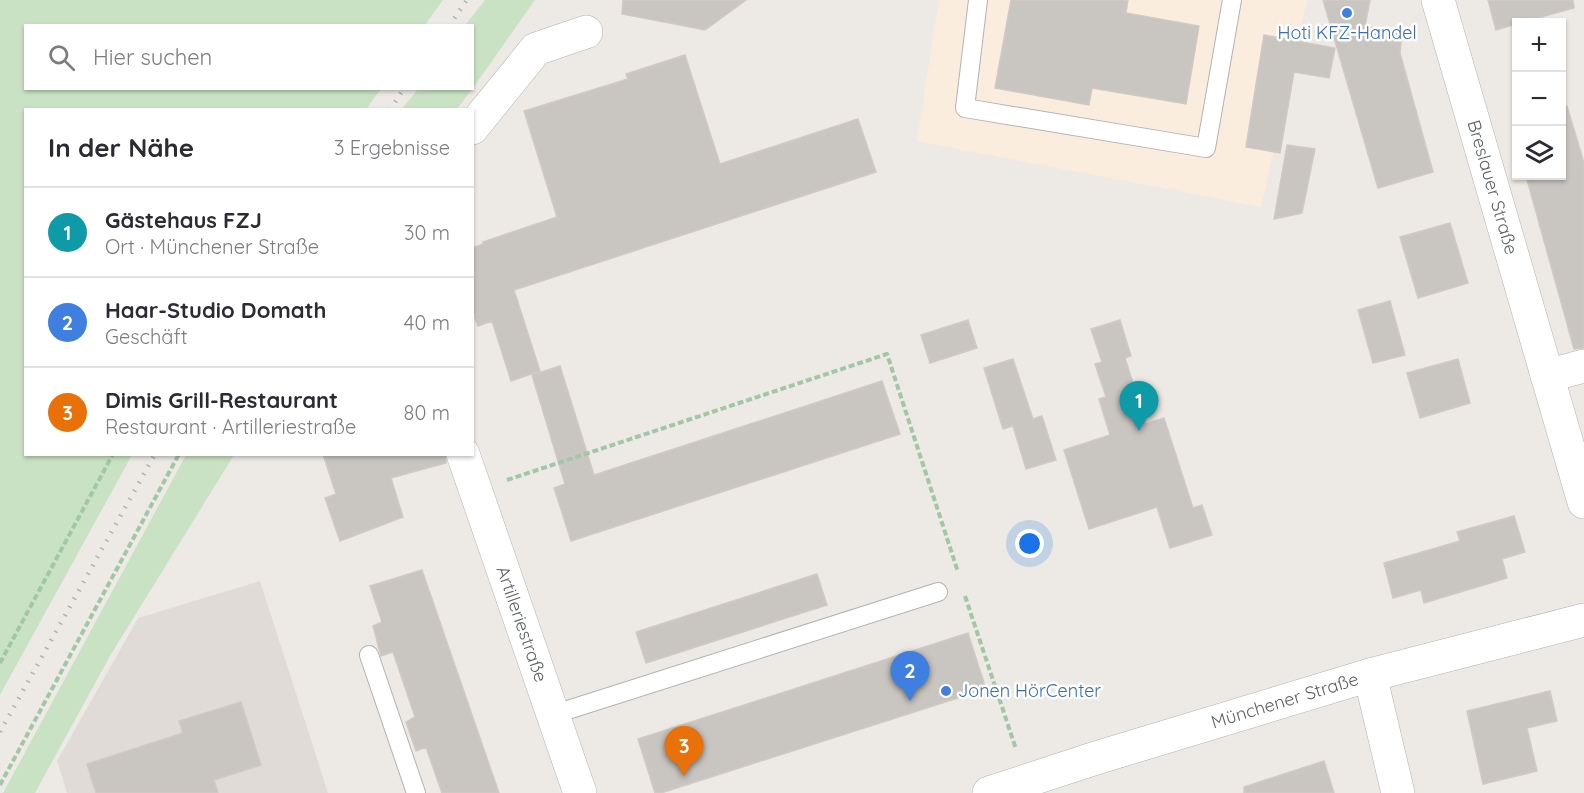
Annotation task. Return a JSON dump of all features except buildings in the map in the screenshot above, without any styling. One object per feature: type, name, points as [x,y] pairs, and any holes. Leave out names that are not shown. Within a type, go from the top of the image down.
[{"type":"street","name":"Breslauer Straße","points":[[1438,0],[1584,502]]},
{"type":"street","points":[[474,126],[536,49],[586,32]]},
{"type":"street","points":[[1547,376],[1584,366]]},
{"type":"street","name":"Artilleriestraße","points":[[464,456],[580,793]]},
{"type":"street","name":"Münchener Straße","points":[[989,793],[1370,675],[1584,620]]},
{"type":"street","points":[[1370,675],[1398,793]]},
{"type":"lane","points":[[978,0],[965,108],[1206,148],[1232,0]]},
{"type":"lane","points":[[552,715],[938,592]]},
{"type":"lane","points":[[369,655],[416,793]]},
{"type":"path","points":[[475,492],[886,354],[958,574]]},
{"type":"path","points":[[0,663],[112,456]]},
{"type":"path","points":[[0,785],[178,456]]},
{"type":"path","points":[[962,585],[1026,781]]},
{"type":"shaded area","points":[[939,0],[1307,0],[1261,207],[917,141]]},
{"type":"shaded area","points":[[260,581],[328,793],[67,793],[57,761],[138,618]]},
{"type":"green space","points":[[0,0],[443,0],[426,24],[24,24],[24,90],[380,90],[367,108],[24,108],[24,456],[131,456],[0,695]]},
{"type":"green space","points":[[485,0],[535,0],[474,87],[474,24],[466,24]]},
{"type":"green space","points":[[417,90],[471,90],[458,108],[403,108]]},
{"type":"green space","points":[[185,456],[233,456],[110,656],[35,793],[3,793]]},
{"type":"railway","points":[[450,24],[467,0]]},
{"type":"railway","points":[[391,108],[403,90]]},
{"type":"railway","points":[[0,732],[154,456]]},
{"type":"place","name":"Hoti KFZ-Handel","points":[[1347,13]]},
{"type":"place","name":"Gästehaus FZJ","points":[[1139,431]]},
{"type":"place","name":"Jonen HörCenter","points":[[946,691]]},
{"type":"place","name":"Haar-Studio Domath","points":[[910,701]]},
{"type":"place","name":"Dimis Grill-Restaurant","points":[[684,776]]}]
